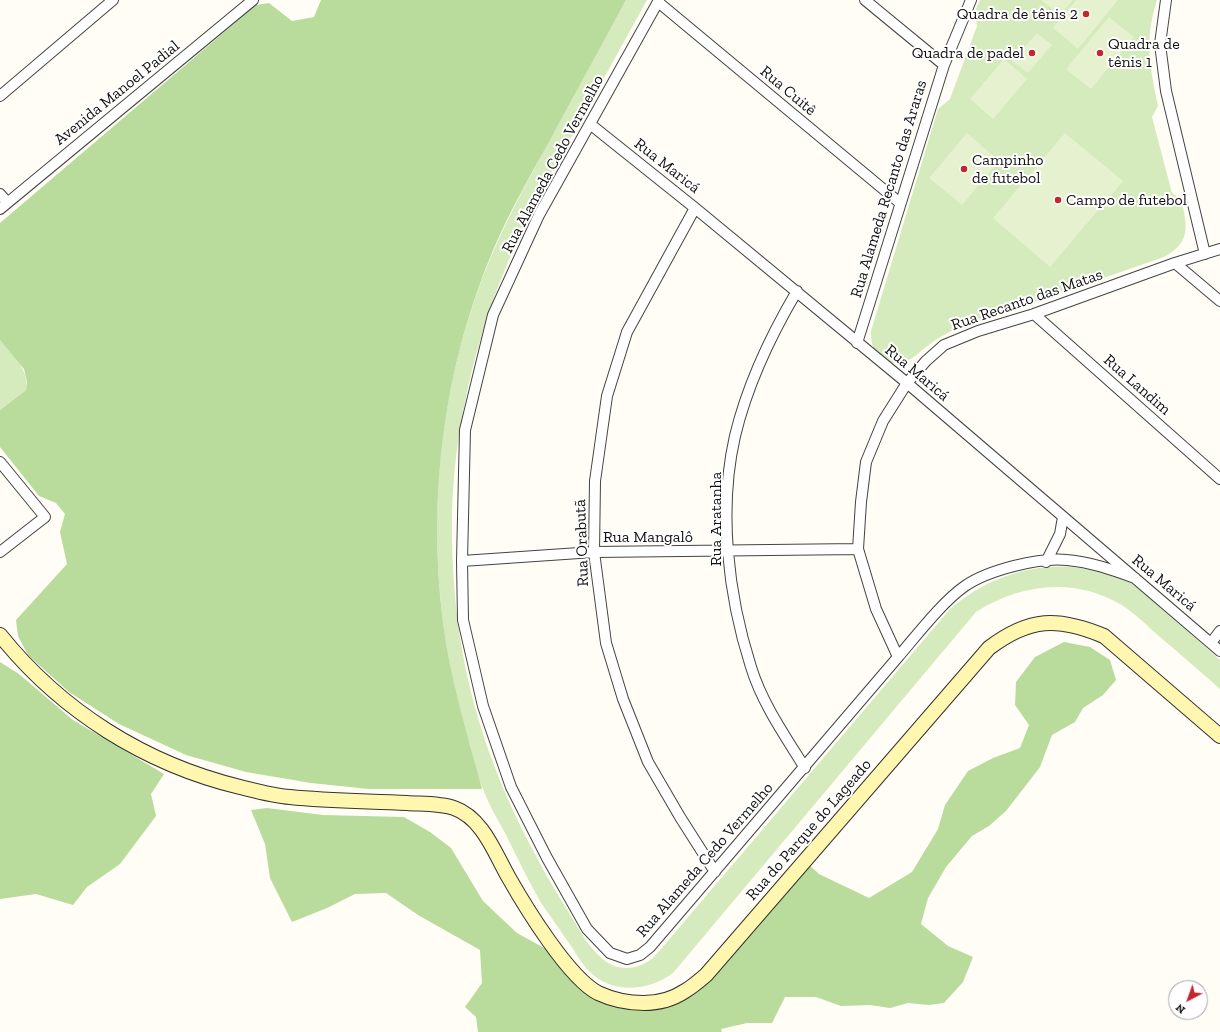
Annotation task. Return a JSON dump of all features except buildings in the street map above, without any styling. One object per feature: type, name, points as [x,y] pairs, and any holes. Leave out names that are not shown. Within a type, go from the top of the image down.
[{"type":"street","points":[[0,96],[114,0]]},
{"type":"street","name":"Avenida Manoel Padial","points":[[4,205],[253,0]]},
{"type":"street","points":[[865,0],[944,65]]},
{"type":"street","name":"Rua Alameda Recanto das Araras","points":[[857,343],[944,65],[971,0]]},
{"type":"street","points":[[1166,0],[1160,44],[1166,91],[1204,254]]},
{"type":"street","name":"Rua Alameda Cedo Vermelho","points":[[658,1],[539,215],[493,315],[465,430],[462,561],[463,620],[483,706],[511,787],[547,858],[587,929],[610,953],[627,959],[640,955],[650,947],[805,768],[898,657],[935,615],[965,586],[993,571],[1030,563],[1066,560],[1104,566],[1135,578]]},
{"type":"street","name":"Rua Cuitê","points":[[658,1],[900,203]]},
{"type":"street","name":"Rua Maricá","points":[[590,124],[696,208],[907,383],[1220,651]]},
{"type":"street","points":[[0,194],[4,205]]},
{"type":"street","name":"Rua Orabutã","points":[[696,208],[627,332],[607,396],[595,481],[594,552],[606,643],[623,698],[648,762],[680,817],[715,872]]},
{"type":"street","name":"Rua Recanto das Matas","points":[[898,657],[876,609],[858,549],[861,502],[866,462],[883,421],[907,383],[926,361],[944,345],[978,331],[1034,314],[1175,263],[1220,249]]},
{"type":"street","points":[[1175,263],[1220,301]]},
{"type":"street","name":"Rua Aratanha","points":[[797,291],[777,324],[757,370],[735,436],[728,491],[727,552],[739,621],[751,668],[771,711],[805,768]]},
{"type":"street","name":"Rua Landim","points":[[1034,314],[1220,479]]},
{"type":"street","points":[[0,462],[45,517],[0,552]]},
{"type":"street","points":[[1046,562],[1057,541],[1063,516]]},
{"type":"street","name":"Rua Mangalô","points":[[462,561],[594,552],[727,552],[858,549]]},
{"type":"street","name":"Rua do Parque do Lageado","points":[[0,635],[21,661],[40,680],[92,722],[127,743],[177,768],[205,779],[289,797],[424,804],[454,808],[472,819],[488,839],[509,878],[538,923],[577,977],[597,992],[626,1003],[655,1003],[685,991],[706,976],[989,648],[1003,637],[1019,629],[1042,623],[1062,622],[1082,627],[1104,636],[1220,736]]},
{"type":"street","points":[[1211,643],[1220,631]]},
{"type":"green space","points":[[321,0],[626,0],[520,194],[500,234],[477,292],[463,338],[452,385],[444,432],[439,479],[437,527],[439,575],[443,622],[450,664],[482,789],[369,789],[311,783],[246,772],[186,755],[119,724],[69,692],[28,655],[18,636],[16,620],[67,564],[60,532],[65,514],[56,503],[39,496],[0,447],[0,410],[26,390],[27,382],[24,369],[0,340],[0,223],[256,5],[269,3],[292,21],[314,17]]},
{"type":"green space","points":[[626,0],[647,0],[537,199],[519,236],[489,312],[477,350],[467,390],[455,470],[452,511],[452,556],[455,600],[461,644],[470,688],[487,747],[510,804],[537,858],[552,885],[593,950],[610,964],[623,968],[630,968],[643,964],[655,956],[950,609],[966,596],[984,586],[1021,571],[1041,568],[1061,566],[1101,572],[1124,580],[1137,587],[1220,660],[1220,689],[1136,615],[1120,604],[1102,595],[1084,590],[1065,587],[1047,587],[1029,590],[1010,595],[976,612],[673,973],[653,984],[631,988],[608,984],[598,979],[583,964],[540,901],[491,807],[481,784],[455,688],[444,629],[438,570],[437,511],[441,452],[450,393],[463,336],[482,279],[505,226],[522,192]]},
{"type":"green space","points":[[980,0],[1157,0],[1149,41],[1151,66],[1158,106],[1152,117],[1172,193],[1181,199],[1186,225],[1185,232],[1179,245],[1164,257],[954,330],[942,336],[907,361],[895,363],[888,361],[877,354],[872,341],[871,331],[938,109],[950,99],[977,26],[975,11]]},
{"type":"green space","points":[[1041,0],[1073,0],[1060,15]]},
{"type":"green space","name":"Quadra de tênis 2","points":[[1076,0],[1118,0],[1078,49],[1053,28]]},
{"type":"green space","name":"Quadra de tênis 1","points":[[1109,17],[1134,37],[1091,89],[1066,69]]},
{"type":"green space","name":"Quadra de padel","points":[[1037,33],[1052,45],[1028,73],[1012,61]]},
{"type":"green space","points":[[1004,59],[1027,79],[993,119],[970,99]]},
{"type":"green space","name":"Campinho de futebol","points":[[967,133],[999,161],[962,205],[929,178]]},
{"type":"green space","name":"Campo de futebol","points":[[1065,133],[1123,181],[1050,267],[993,218]]},
{"type":"green space","points":[[0,340],[23,368],[26,390],[0,410]]},
{"type":"green space","points":[[1064,642],[1090,647],[1110,660],[1116,680],[1103,695],[1083,708],[1075,722],[1052,735],[1040,767],[1006,811],[989,826],[972,836],[946,867],[928,898],[921,924],[948,946],[973,957],[963,982],[944,1003],[929,1005],[908,1003],[890,1008],[870,1005],[841,1006],[816,997],[785,997],[772,1023],[747,1023],[721,1029],[722,1032],[478,1032],[476,1017],[465,1007],[482,983],[480,950],[418,915],[386,893],[355,894],[327,908],[292,922],[270,878],[265,844],[251,810],[267,808],[323,815],[404,817],[430,832],[451,848],[483,901],[517,933],[546,949],[572,980],[634,1007],[698,989],[807,863],[819,874],[869,898],[912,872],[938,829],[945,805],[968,771],[993,758],[1020,748],[1029,725],[1015,705],[1016,682],[1035,657]]},
{"type":"green space","points":[[0,662],[19,674],[73,720],[164,774],[151,794],[156,816],[120,864],[87,887],[73,905],[36,894],[0,899]]},
{"type":"place","name":"Quadra de tênis 2","points":[[1086,14]]},
{"type":"place","name":"Quadra de padel","points":[[1032,53]]},
{"type":"place","name":"Quadra de tênis 1","points":[[1100,53]]},
{"type":"place","name":"Campinho de futebol","points":[[964,169]]},
{"type":"place","name":"Campo de futebol","points":[[1058,200]]}]
